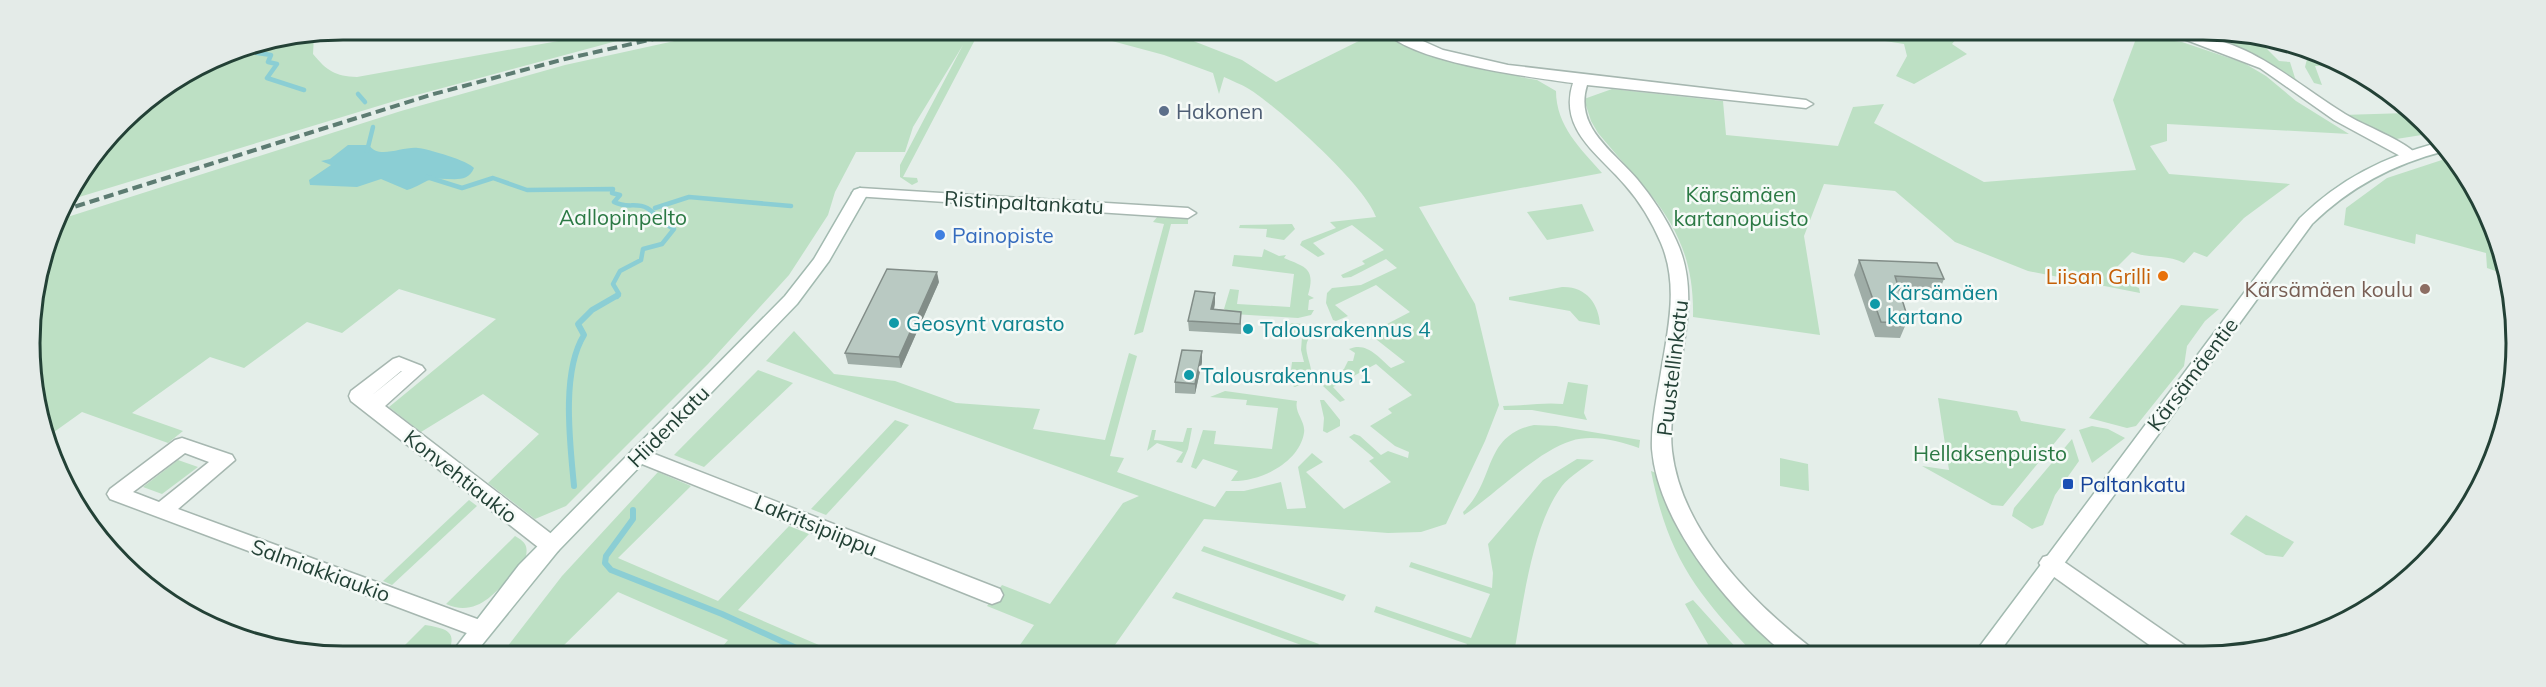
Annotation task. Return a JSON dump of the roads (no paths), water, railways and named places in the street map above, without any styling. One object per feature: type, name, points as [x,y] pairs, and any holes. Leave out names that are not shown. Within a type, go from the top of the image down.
[{"type":"street","points":[[1407,40],[1425,50],[1447,57],[1581,80],[1806,104]]},
{"type":"street","points":[[2197,40],[2235,51],[2265,65],[2318,104],[2409,154]]},
{"type":"street","name":"Puustellinkatu","points":[[1581,80],[1576,109],[1583,128],[1647,202],[1661,225],[1678,266],[1681,288],[1680,308],[1663,419],[1662,445],[1678,504],[1688,527],[1718,574],[1748,606],[1793,646]]},
{"type":"street","name":"Kärsämäentie","points":[[1991,646],[2050,563],[2306,221],[2356,178],[2409,154],[2434,148]]},
{"type":"street","name":"Ristinpaltankatu","points":[[860,193],[1188,213]]},
{"type":"street","name":"Hiidenkatu","points":[[468,646],[551,545],[791,300],[821,261],[860,193]]},
{"type":"street","name":"Konvehtiaukio","points":[[372,406],[551,545]]},
{"type":"street","name":"Lakritsipiippu","points":[[639,455],[992,596]]},
{"type":"street","name":"Salmiakkiaukio","points":[[161,511],[480,629]]},
{"type":"street","points":[[2050,563],[2168,646]]},
{"type":"water","points":[[348,145],[369,145],[378,152],[423,149],[457,159],[474,168],[467,177],[431,180],[407,190],[381,179],[357,187],[310,185],[309,180],[331,165],[321,161],[330,159]]},
{"type":"waterway","points":[[258,53],[271,55],[268,62],[277,64],[267,78],[304,90]]},
{"type":"waterway","points":[[358,94],[365,102]]},
{"type":"waterway","points":[[367,151],[373,127]]},
{"type":"waterway","points":[[427,177],[462,188],[493,178],[527,190],[613,189],[612,193],[620,195],[614,202],[647,208],[674,229],[662,244],[643,249],[641,260],[620,271],[613,284],[619,294],[617,297]]},
{"type":"waterway","points":[[655,208],[689,197],[791,206]]},
{"type":"waterway","points":[[574,486],[569,408],[572,368],[584,335],[578,324],[592,310],[618,295]]},
{"type":"waterway","points":[[633,510],[633,519],[606,556],[605,563],[611,570],[722,614],[792,646]]},
{"type":"railway","points":[[73,207],[430,95],[565,59],[649,40]]},
{"type":"place","name":"Hakonen","points":[[1164,111]]},
{"type":"place","name":"Painopiste","points":[[940,235]]},
{"type":"place","name":"Liisan Grilli","points":[[2163,276]]},
{"type":"place","name":"Kärsämäen koulu","points":[[2425,289]]},
{"type":"place","name":"Kärsämäen kartano","points":[[1875,304]]},
{"type":"place","name":"Geosynt varasto","points":[[894,323]]},
{"type":"place","name":"Talousrakennus 4","points":[[1248,329]]},
{"type":"place","name":"Talousrakennus 1","points":[[1189,375]]},
{"type":"place","name":"Paltankatu","points":[[2068,484]]},
{"type":"park label","name":"Kärsämäen kartanopuisto","points":[[1741,206]]},
{"type":"park label","name":"Aallopinpelto","points":[[623,217]]},
{"type":"park label","name":"Hellaksenpuisto","points":[[1990,453]]}]
